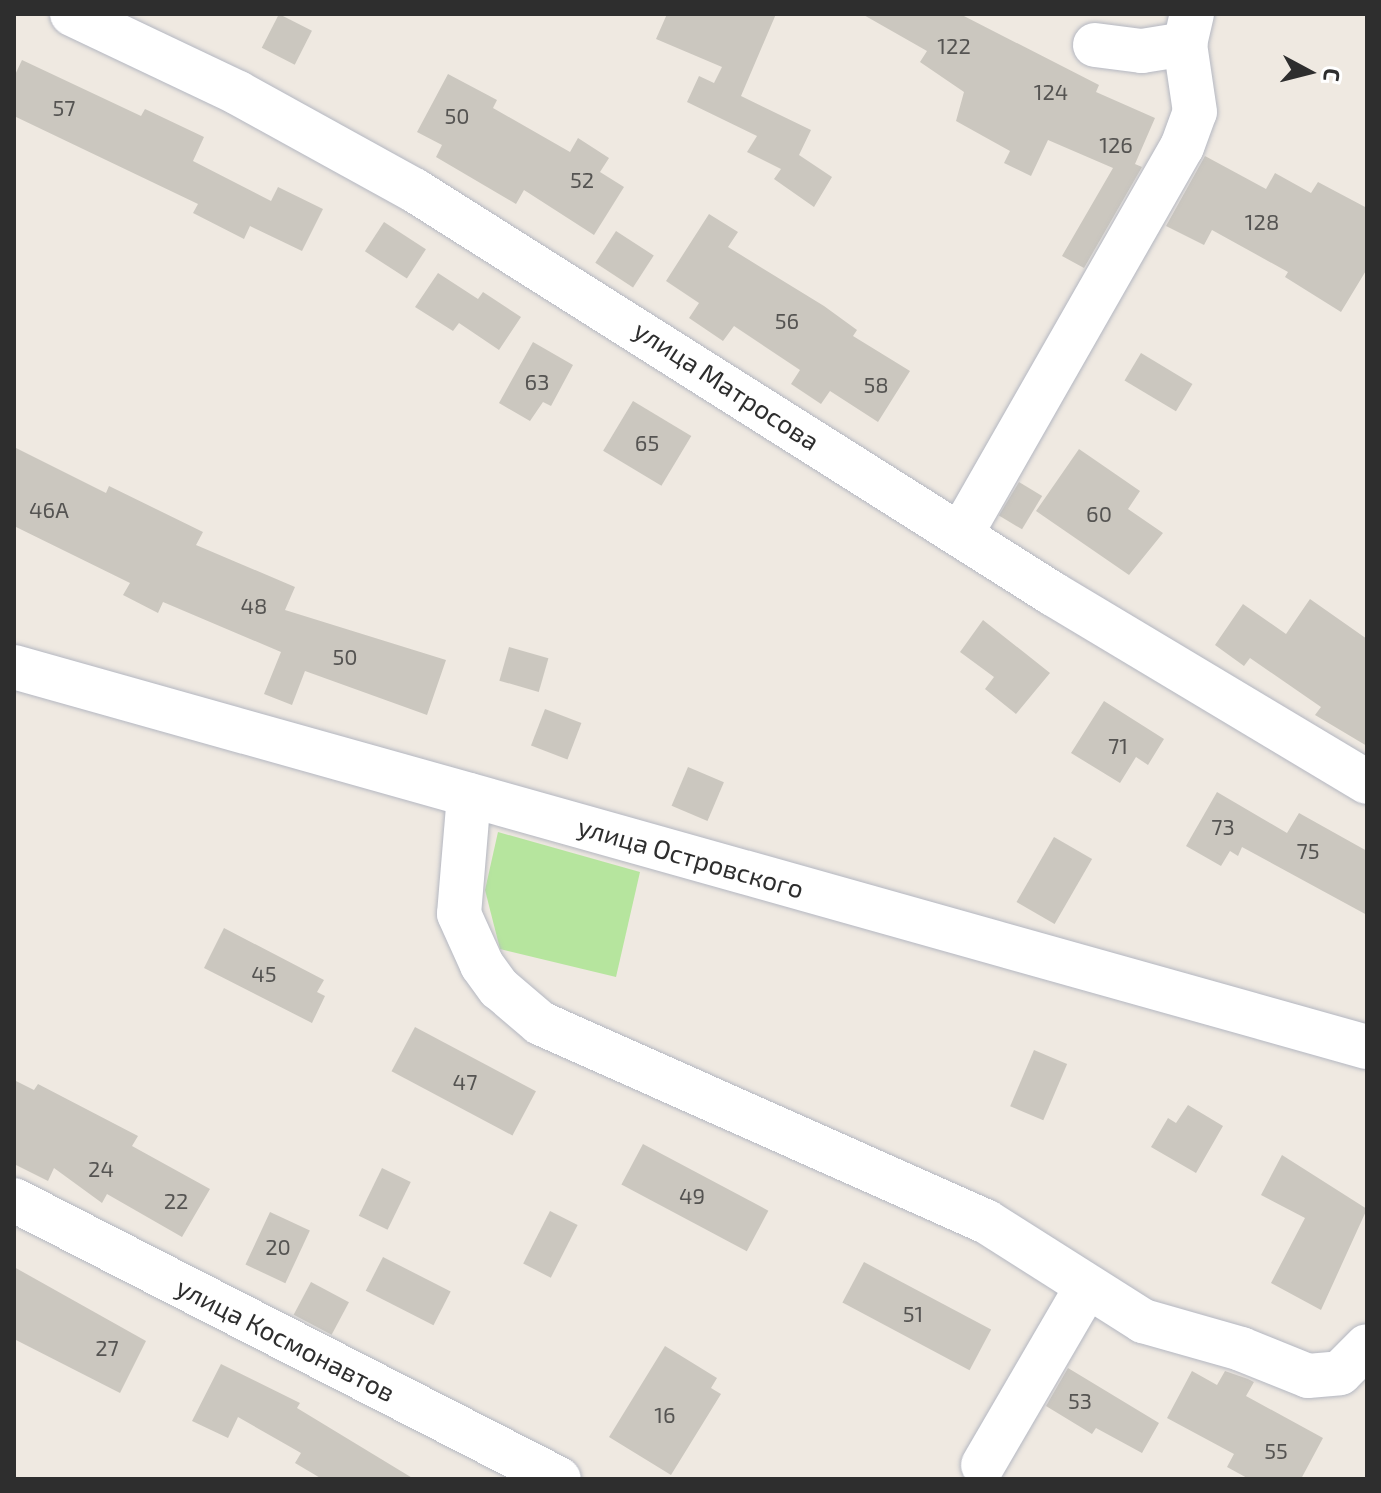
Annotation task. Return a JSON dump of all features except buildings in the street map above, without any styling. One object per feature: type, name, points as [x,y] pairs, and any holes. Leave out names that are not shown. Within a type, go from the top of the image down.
[{"type":"street","name":"улица Матросова","points":[[72,14],[238,93],[414,190],[961,534],[1367,782]]},
{"type":"street","points":[[961,534],[1182,147],[1195,112],[1196,92],[1189,29],[1142,51],[1095,45]]},
{"type":"street","name":"улица Островского","points":[[14,667],[1367,1047]]},
{"type":"street","points":[[469,795],[459,914],[482,965],[540,1023],[987,1222],[1086,1288],[1143,1321],[1241,1349],[1308,1376],[1324,1376],[1354,1365],[1367,1346]]},
{"type":"street","name":"улица Космонавтов","points":[[14,1200],[559,1479]]},
{"type":"street","points":[[983,1465],[1086,1288]]},
{"type":"street","points":[[1324,1376],[1367,1399]]},
{"type":"green space","points":[[498,832],[640,872],[616,977],[500,949],[485,890]]}]
